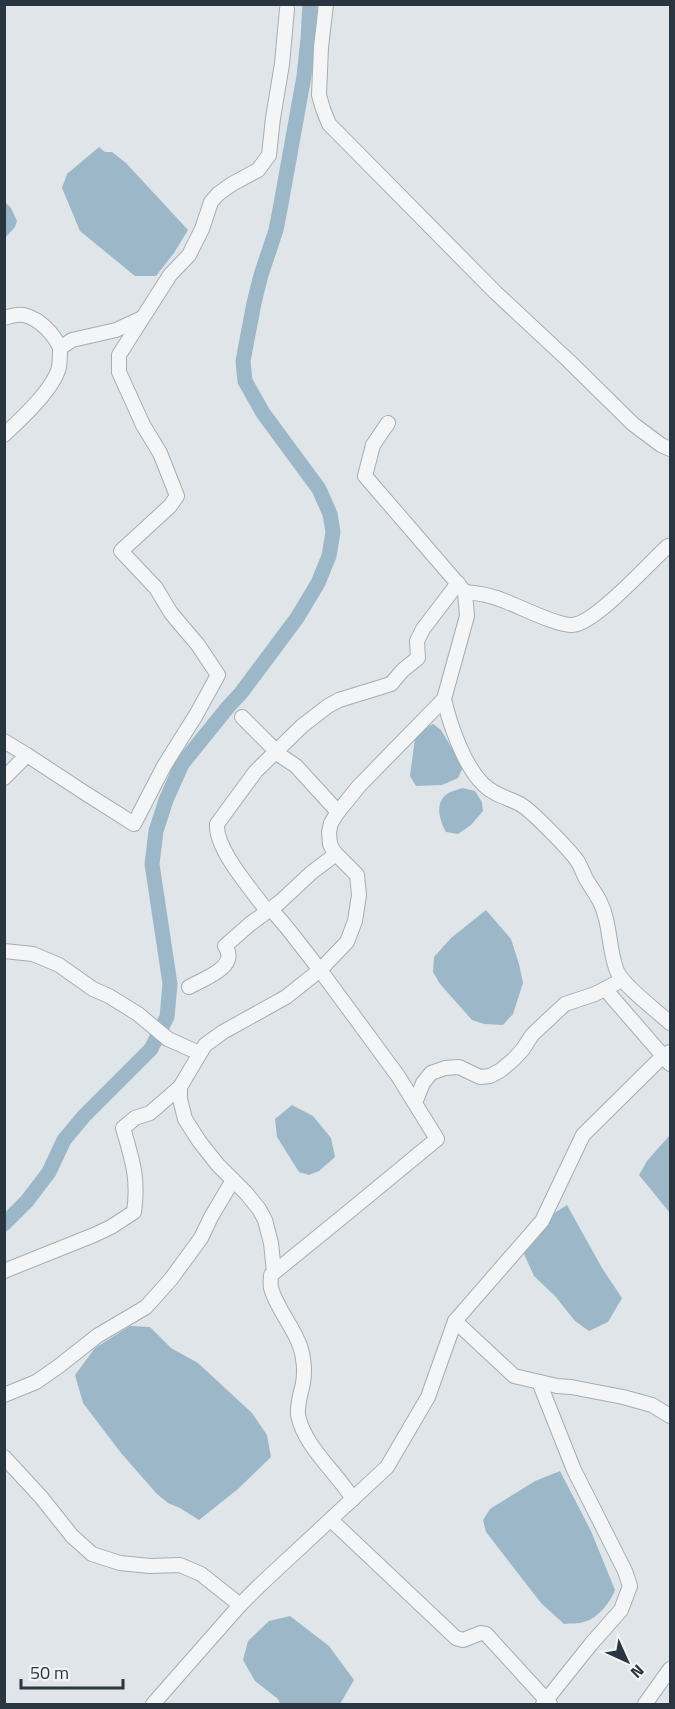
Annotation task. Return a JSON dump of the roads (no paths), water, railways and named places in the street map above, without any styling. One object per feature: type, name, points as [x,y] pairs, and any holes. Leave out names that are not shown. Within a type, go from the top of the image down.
[{"type":"street","points":[[326,4],[319,95],[330,124],[495,292],[633,424],[661,445],[670,448]]},
{"type":"street","points":[[4,741],[134,824],[164,766],[218,675],[198,645],[171,613],[156,588],[121,551],[170,506],[177,496],[160,453],[143,425],[119,372],[119,355],[170,275],[189,255],[202,230],[212,202],[218,194],[258,170],[269,155],[287,9]]},
{"type":"street","points":[[4,318],[23,315],[42,324],[50,331],[60,348],[56,376],[32,407],[4,435]]},
{"type":"street","points":[[60,348],[72,340],[116,330],[142,318]]},
{"type":"street","points":[[4,1271],[94,1235],[134,1212],[137,1193],[134,1163],[123,1128],[135,1118],[150,1113],[180,1086],[205,1045],[286,997],[320,970],[347,942],[357,910],[359,895],[357,874],[336,854],[330,844],[331,823],[359,786],[444,699],[467,616],[461,587],[365,476],[373,445],[388,423]]},
{"type":"street","points":[[461,587],[498,598],[572,626],[592,616],[621,593],[668,546],[670,548]]},
{"type":"street","points":[[353,1499],[342,1482],[310,1444],[300,1421],[298,1407],[304,1376],[301,1351],[272,1288],[271,1275],[437,1139],[398,1076],[320,970],[288,929],[269,910],[223,850],[216,832],[217,824],[256,771],[302,726],[328,706],[391,684],[418,658],[417,641],[423,629],[461,587]]},
{"type":"street","points":[[444,699],[453,730],[470,769],[486,788],[521,805],[530,812],[578,862],[603,908],[616,970],[622,980],[670,1023]]},
{"type":"street","points":[[242,717],[277,752],[296,766],[338,812]]},
{"type":"street","points":[[4,778],[27,755]]},
{"type":"street","points":[[189,987],[223,967],[230,952],[225,946],[336,854]]},
{"type":"street","points":[[4,951],[33,954],[59,965],[93,989],[138,1014],[168,1039],[199,1053]]},
{"type":"street","points":[[415,1103],[423,1083],[431,1073],[445,1068],[459,1067],[480,1077],[490,1076],[513,1059],[532,1035],[565,1004],[622,980]]},
{"type":"street","points":[[153,1704],[240,1605],[387,1467],[428,1396],[455,1321],[542,1221],[583,1135],[668,1057],[633,1022],[605,989]]},
{"type":"street","points":[[180,1086],[180,1099],[185,1119],[218,1165],[259,1209],[265,1220],[271,1243],[274,1272]]},
{"type":"street","points":[[4,1395],[36,1382],[97,1336],[146,1307],[171,1279],[201,1238],[211,1216],[233,1180]]},
{"type":"street","points":[[455,1321],[514,1376],[623,1397],[652,1405],[670,1416]]},
{"type":"street","points":[[331,1520],[456,1638],[463,1640],[481,1633],[486,1635],[546,1703],[591,1644],[621,1610],[630,1586],[625,1571],[574,1470],[539,1382]]},
{"type":"street","points":[[4,1457],[41,1497],[72,1536],[92,1554],[120,1563],[150,1566],[180,1565],[201,1574],[240,1605]]},
{"type":"street","points":[[645,1704],[670,1669]]},
{"type":"water","points":[[99,147],[105,152],[112,152],[126,163],[188,230],[156,276],[135,276],[80,231],[62,188],[67,174]]},
{"type":"water","points":[[4,201],[11,208],[17,221],[15,227],[5,238]]},
{"type":"water","points":[[433,724],[441,730],[463,767],[458,778],[442,785],[416,786],[410,776],[415,738],[422,729]]},
{"type":"water","points":[[462,788],[475,791],[482,802],[483,811],[471,825],[458,834],[446,832],[440,818],[439,807],[447,794]]},
{"type":"water","points":[[486,910],[511,939],[523,983],[513,1014],[503,1025],[484,1024],[472,1020],[440,984],[433,972],[434,957],[451,938]]},
{"type":"water","points":[[292,1105],[313,1116],[331,1138],[335,1157],[319,1171],[309,1175],[299,1172],[277,1137],[275,1119]]},
{"type":"water","points":[[670,1135],[670,1213],[639,1175],[647,1161]]},
{"type":"water","points":[[567,1205],[602,1268],[622,1298],[608,1322],[589,1331],[575,1321],[555,1296],[534,1276],[524,1254],[533,1235],[553,1214]]},
{"type":"water","points":[[130,1326],[150,1327],[171,1348],[198,1363],[252,1413],[267,1435],[271,1457],[238,1489],[199,1520],[168,1503],[157,1494],[121,1453],[83,1403],[75,1375],[95,1348]]},
{"type":"water","points":[[560,1471],[591,1531],[615,1590],[599,1614],[580,1623],[564,1624],[541,1603],[486,1532],[483,1520],[490,1509],[535,1481]]},
{"type":"water","points":[[290,1616],[329,1646],[354,1680],[340,1704],[280,1704],[278,1699],[255,1681],[243,1660],[248,1641],[269,1621]]},
{"type":"waterway","points":[[4,1224],[27,1201],[49,1172],[64,1140],[84,1116],[151,1049],[167,1017],[170,984],[152,864],[156,831],[166,800],[182,764],[241,693],[297,618],[318,583],[329,556],[333,532],[330,514],[319,489],[263,413],[245,381],[243,361],[254,303],[276,230],[281,204],[304,76],[310,4]]}]
